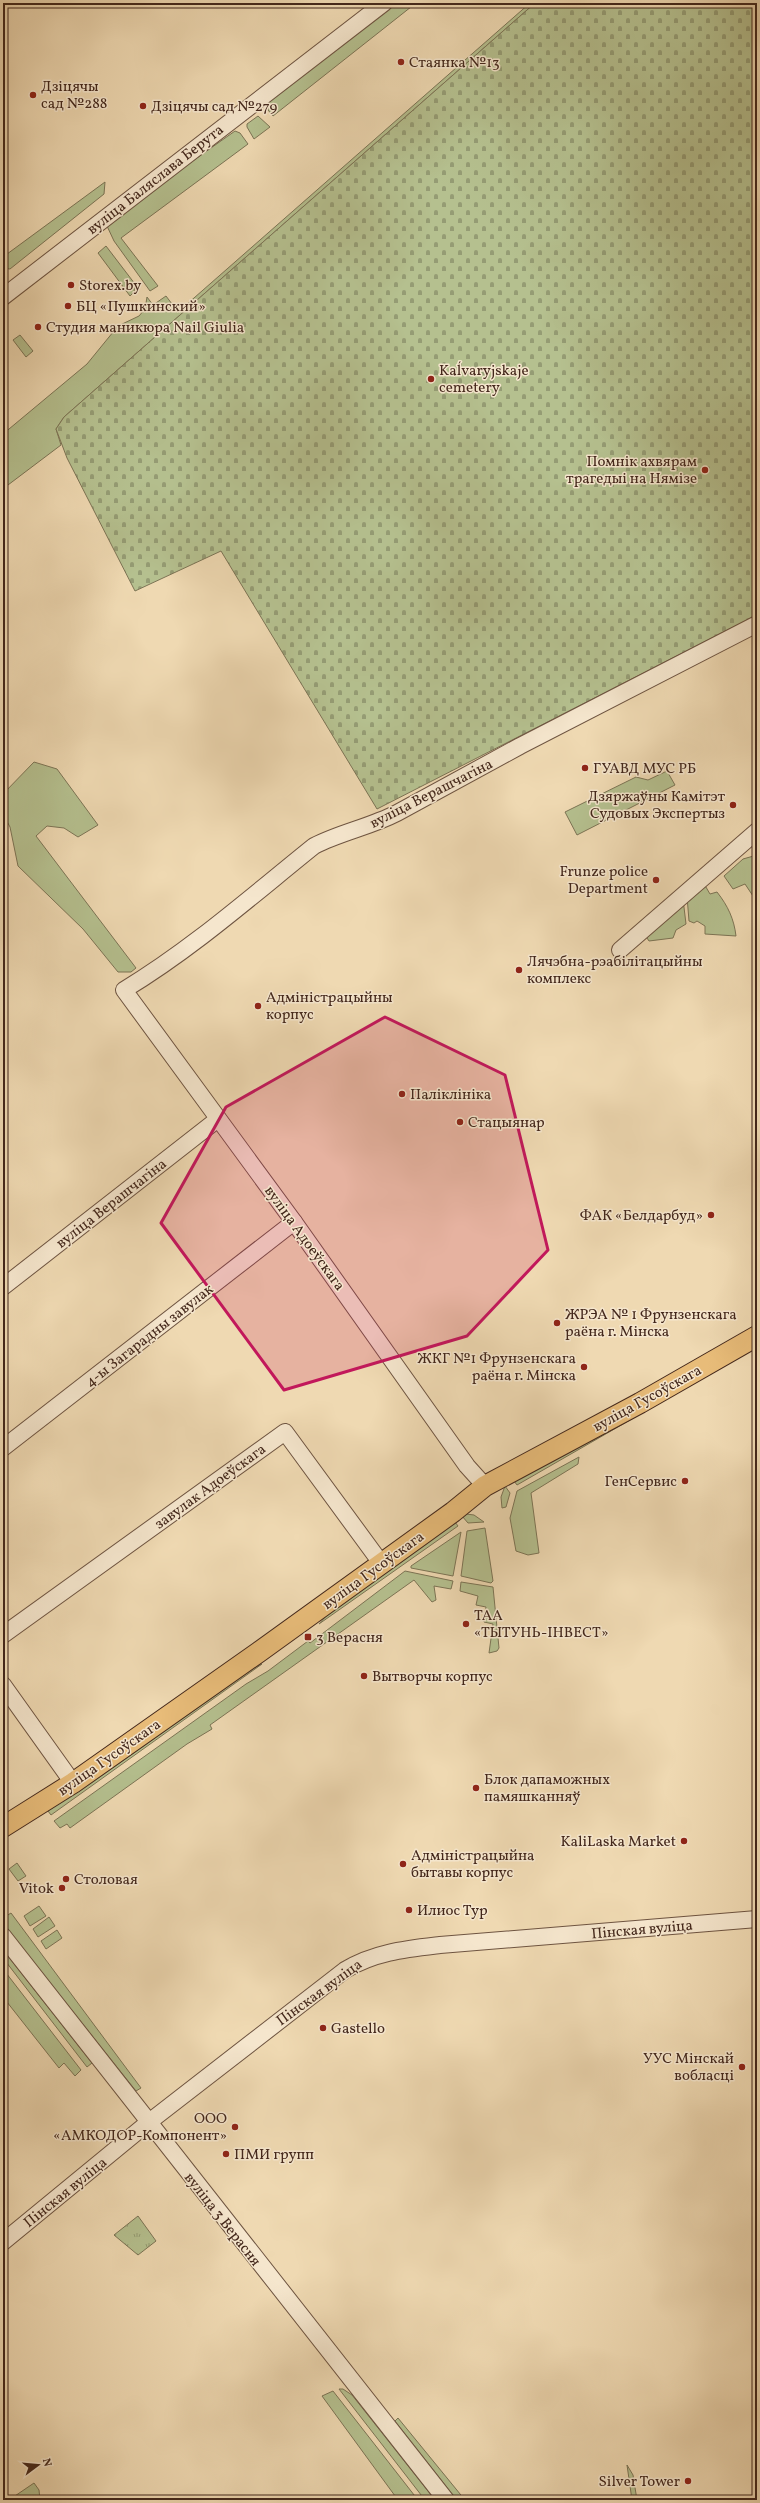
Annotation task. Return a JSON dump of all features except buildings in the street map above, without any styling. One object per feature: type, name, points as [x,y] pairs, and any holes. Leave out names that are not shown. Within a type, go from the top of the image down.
[{"type":"main road","name":"вуліца Гусоўскага","points":[[3,1827],[73,1783],[453,1512],[485,1486],[640,1403],[757,1336]]},
{"type":"street","name":"вуліца Баляслава Берута","points":[[3,297],[384,3]]},
{"type":"street","name":"вуліца Верашчагіна","points":[[124,990],[150,974],[216,924],[314,846],[333,836],[378,823],[527,742],[757,624]]},
{"type":"street","points":[[620,950],[757,831]]},
{"type":"street","name":"вуліца Адоеўскага","points":[[124,990],[294,1222],[467,1466],[485,1486]]},
{"type":"street","name":"вуліца Верашчагіна","points":[[3,1287],[218,1119]]},
{"type":"street","name":"4-ы Загарадны завулак","points":[[3,1448],[294,1222]]},
{"type":"street","name":"завулак Адоеўскага","points":[[3,1635],[285,1432],[381,1563]]},
{"type":"street","points":[[3,1685],[73,1783]]},
{"type":"street","name":"Пінская вуліца","points":[[3,2242],[149,2122],[345,1970],[363,1959],[400,1950],[440,1945],[757,1919]]},
{"type":"street","name":"вуліца 3 Верасня","points":[[3,1936],[446,2500]]},
{"type":"highlighted area","points":[[385,1017],[505,1075],[548,1250],[467,1336],[284,1390],[161,1223],[226,1107]]},
{"type":"green space","points":[[391,3],[416,3],[273,116],[268,110],[268,102]]},
{"type":"green space","points":[[530,3],[535,3],[64,417],[56,429],[61,445],[4,488],[3,487],[3,434],[87,364],[118,326],[139,316],[145,309],[147,297],[153,305],[166,296],[178,312]]},
{"type":"green space","name":"Kaĺvaryjskaje cemetery","points":[[535,3],[757,3],[757,615],[377,809],[221,551],[135,591],[67,458],[56,429],[64,417]]},
{"type":"green space","points":[[258,116],[270,127],[254,139],[247,127],[247,124]]},
{"type":"green space","points":[[235,131],[240,133],[248,144],[121,238],[158,286],[150,291],[114,241],[107,226],[109,220]]},
{"type":"green space","points":[[105,182],[104,194],[10,269],[3,268],[3,257]]},
{"type":"green space","points":[[106,246],[135,284],[134,292],[130,296],[98,253]]},
{"type":"green space","points":[[20,335],[33,351],[26,357],[13,340]]},
{"type":"green space","points":[[34,762],[57,769],[98,825],[78,837],[64,828],[47,826],[36,836],[136,968],[131,972],[118,972],[83,929],[18,866],[10,827],[3,814],[3,794]]},
{"type":"green space","points":[[667,771],[675,785],[577,835],[565,812],[636,777],[648,780]]},
{"type":"green space","points":[[757,855],[757,902],[745,884],[733,889],[724,876],[743,859]]},
{"type":"green space","points":[[703,882],[710,894],[717,892],[724,902],[732,918],[736,936],[705,934],[705,926],[697,921],[694,923],[689,921],[687,896]]},
{"type":"green space","points":[[683,899],[686,924],[676,930],[673,938],[649,941],[645,935]]},
{"type":"green space","points":[[637,1416],[517,1485],[514,1481]]},
{"type":"green space","points":[[579,1457],[578,1464],[531,1493],[539,1553],[528,1555],[516,1551],[510,1518],[517,1491]]},
{"type":"green space","points":[[505,1486],[510,1493],[506,1507],[502,1508],[501,1497]]},
{"type":"green space","points":[[466,1514],[474,1515],[484,1522],[468,1523],[462,1516]]},
{"type":"green space","points":[[455,1522],[458,1526],[319,1624],[333,1608]]},
{"type":"green space","points":[[485,1528],[493,1581],[491,1583],[461,1576],[467,1531]]},
{"type":"green space","points":[[461,1532],[453,1576],[411,1568],[411,1566]]},
{"type":"green space","points":[[405,1571],[453,1581],[451,1589],[434,1586],[436,1600],[432,1602],[414,1580],[210,1725],[212,1729],[187,1744],[70,1828],[67,1824],[60,1828],[54,1821],[246,1684],[268,1671],[308,1641],[310,1643]]},
{"type":"green space","points":[[461,1582],[493,1587],[499,1648],[497,1651],[489,1653],[493,1624],[484,1622],[486,1607],[476,1605],[478,1596],[460,1591]]},
{"type":"green space","points":[[262,1664],[51,1815],[48,1811],[241,1674]]},
{"type":"green space","points":[[17,1863],[26,1876],[18,1881],[9,1869]]},
{"type":"green space","points":[[39,1906],[46,1916],[30,1926],[24,1916]]},
{"type":"green space","points":[[11,1913],[141,2088],[136,2091],[3,1924],[3,1918]]},
{"type":"green space","points":[[49,1917],[55,1926],[38,1937],[33,1929]]},
{"type":"green space","points":[[57,1930],[62,1938],[46,1949],[41,1941]]},
{"type":"green space","points":[[3,1950],[92,2063],[87,2067],[3,1958]]},
{"type":"green space","points":[[3,1969],[81,2070],[75,2076],[64,2063],[59,2068],[3,1997],[3,1993],[7,1990],[3,1984]]},
{"type":"green space","points":[[138,2216],[156,2241],[138,2255],[114,2235]]},
{"type":"green space","points":[[339,2389],[343,2389],[352,2395],[435,2500],[425,2500]]},
{"type":"green space","points":[[333,2391],[418,2500],[398,2500],[322,2396]]},
{"type":"green space","points":[[398,2418],[465,2500],[457,2500],[395,2421]]},
{"type":"green space","points":[[627,2465],[633,2475],[637,2500],[632,2500]]},
{"type":"green space","points":[[34,2483],[39,2490],[40,2500],[9,2500]]},
{"type":"place","name":"Стаянка №13","points":[[401,62]]},
{"type":"place","name":"Дзіцячы сад №288","points":[[33,95]]},
{"type":"place","name":"Дзіцячы сад №279","points":[[143,106]]},
{"type":"place","name":"Storex.by","points":[[71,285]]},
{"type":"place","name":"БЦ «Пушкинский»","points":[[68,306]]},
{"type":"place","name":"Студия маникюра Nail Giulia","points":[[38,327]]},
{"type":"place","name":"Kaĺvaryjskaje cemetery","points":[[431,379]]},
{"type":"place","name":"Помнік ахвярам трагедыі на Нямізе","points":[[705,470]]},
{"type":"place","name":"ГУАВД МУС РБ","points":[[585,768]]},
{"type":"place","name":"Дзяржаўны Камітэт Судовых Экспертыз","points":[[733,805]]},
{"type":"place","name":"Frunze police Department","points":[[656,880]]},
{"type":"place","name":"Лячэбна-рэабілітацыйны комплекс","points":[[519,970]]},
{"type":"place","name":"Адміністрацыйны корпус","points":[[258,1006]]},
{"type":"place","name":"Паліклініка","points":[[402,1094]]},
{"type":"place","name":"Стацыянар","points":[[460,1122]]},
{"type":"place","name":"ФАК «Белдарбуд»","points":[[711,1215]]},
{"type":"place","name":"ЖРЭА № 1 Фрунзенскага раёна г. Мінска","points":[[557,1323]]},
{"type":"place","name":"ЖКГ №1 Фрунзенскага раёна г. Мінска","points":[[584,1367]]},
{"type":"place","name":"ГенСервис","points":[[685,1481]]},
{"type":"place","name":"ТАА «ТЫТУНЬ-IНВЕСТ»","points":[[466,1624]]},
{"type":"place","name":"3 Верасня","points":[[308,1637]]},
{"type":"place","name":"Вытворчы корпус","points":[[364,1676]]},
{"type":"place","name":"Блок дапаможных памяшканняў","points":[[476,1788]]},
{"type":"place","name":"KaliLaska Market","points":[[684,1841]]},
{"type":"place","name":"Адміністрацыйна бытавы корпус","points":[[403,1864]]},
{"type":"place","name":"Столовая","points":[[66,1879]]},
{"type":"place","name":"Vitok","points":[[62,1888]]},
{"type":"place","name":"Илиос Тур","points":[[409,1910]]},
{"type":"place","name":"Gastello","points":[[323,2028]]},
{"type":"place","name":"УУС Мінскай вобласці","points":[[742,2067]]},
{"type":"place","name":"ООО «АМКОДОР-Компонент»","points":[[235,2127]]},
{"type":"place","name":"ПМИ групп","points":[[226,2154]]},
{"type":"place","name":"Silver Tower","points":[[688,2481]]}]
